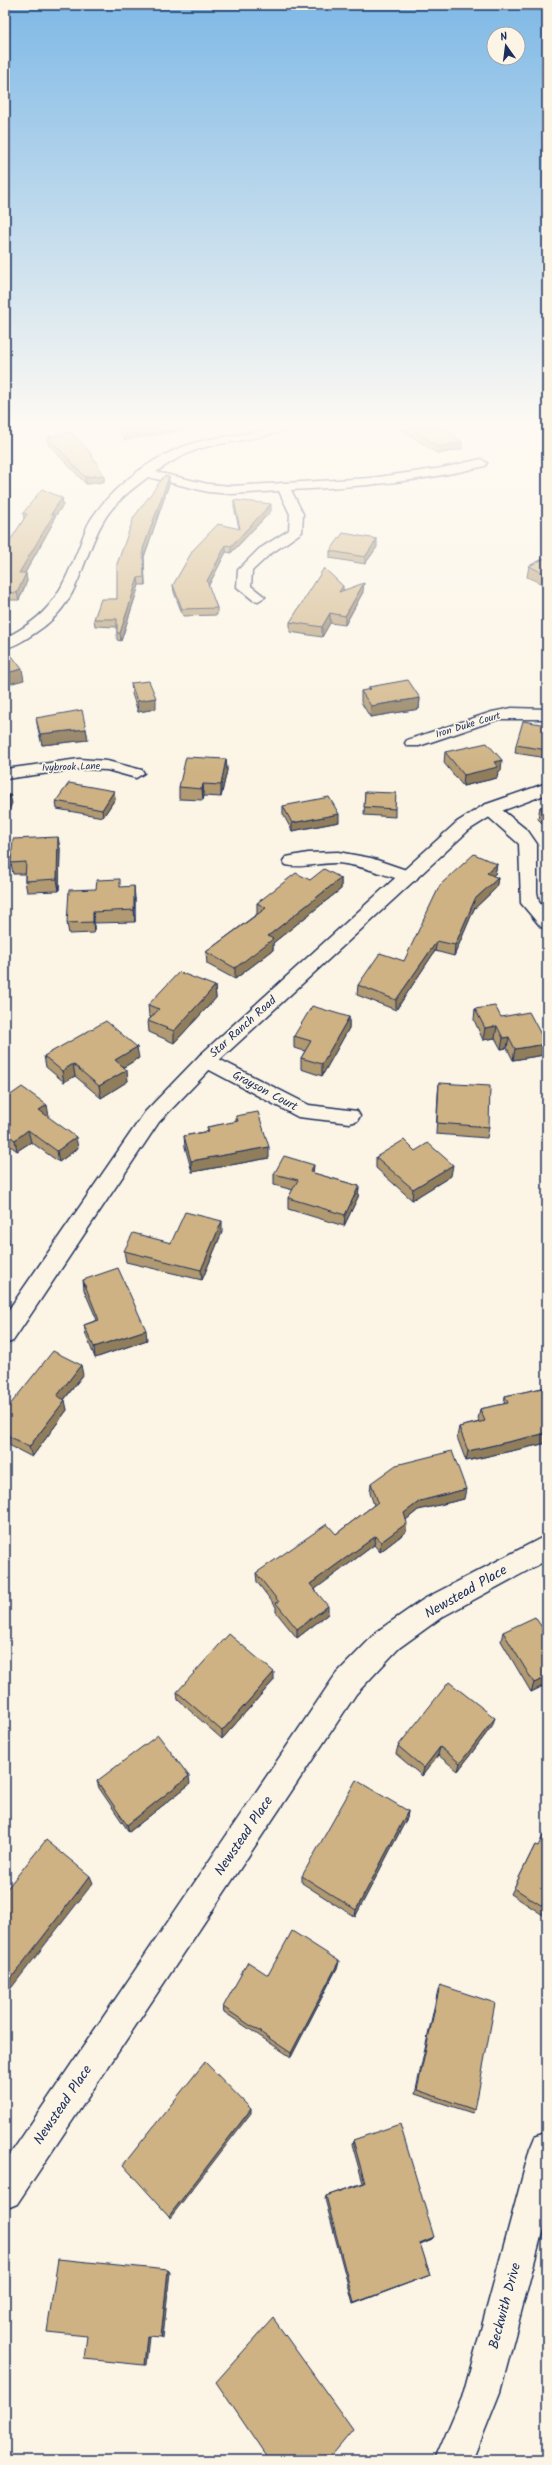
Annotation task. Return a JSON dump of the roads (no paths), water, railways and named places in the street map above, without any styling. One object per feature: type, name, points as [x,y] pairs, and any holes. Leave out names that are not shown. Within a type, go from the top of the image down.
[{"type":"street","points":[[5,644],[32,629],[57,610],[69,589],[88,544]]},
{"type":"street","points":[[258,597],[244,587],[245,570],[264,552],[276,544]]},
{"type":"street","name":"Iron Duke Court","points":[[413,743],[497,715],[512,713],[547,714]]},
{"type":"street","name":"Ivybrook Lane","points":[[5,774],[38,768],[84,765],[104,765],[136,772]]},
{"type":"street","name":"Star Ranch Road","points":[[5,1334],[152,1117],[207,1060],[463,826],[490,809],[547,788]]},
{"type":"street","points":[[490,809],[522,835],[528,844],[527,881],[530,903],[547,923]]},
{"type":"street","points":[[292,861],[322,856],[360,859],[408,877]]},
{"type":"street","name":"Grayson Court","points":[[207,1060],[305,1112],[350,1116]]},
{"type":"street","name":"Newstead Place","points":[[5,2192],[346,1684],[389,1639],[433,1608],[547,1547]]},
{"type":"street","name":"Beckwith Drive","points":[[454,2460],[482,2392],[547,2149]]}]
